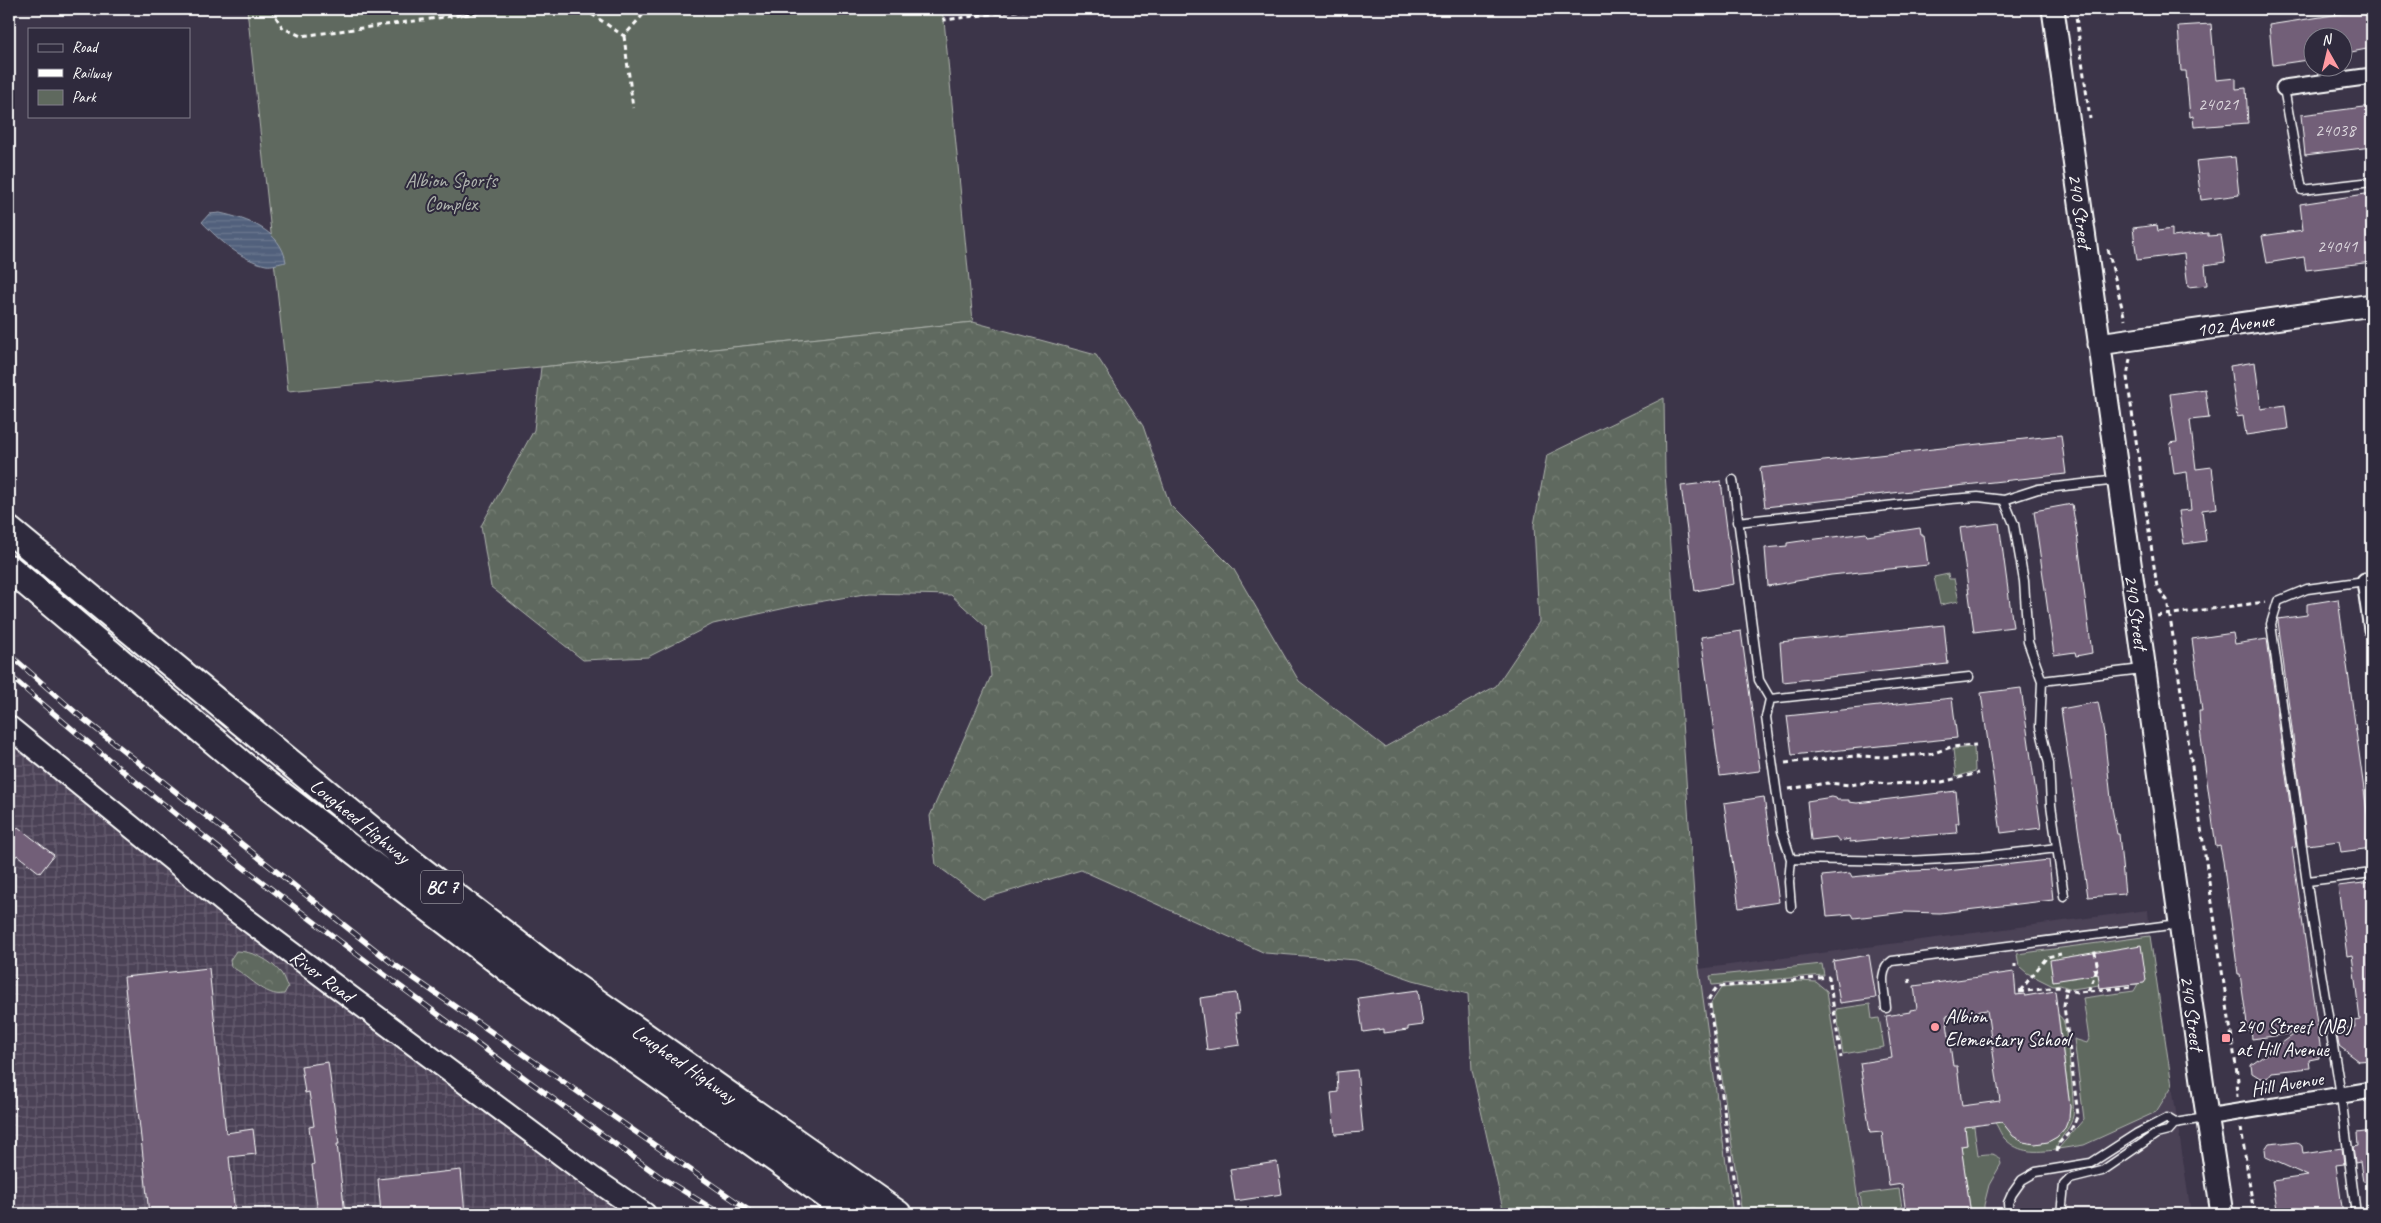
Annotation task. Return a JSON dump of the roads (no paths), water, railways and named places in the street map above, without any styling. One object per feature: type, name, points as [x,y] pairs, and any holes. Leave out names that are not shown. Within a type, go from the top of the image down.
[{"type":"highway","name":"Lougheed Highway","points":[[9,530],[416,866],[555,973],[898,1214]]},
{"type":"highway","name":"Lougheed Highway","points":[[9,568],[250,771],[515,974],[853,1214]]},
{"type":"main road","name":"240 Street","points":[[2053,9],[2144,669],[2222,1214]]},
{"type":"main road","name":"102 Avenue","points":[[2099,344],[2372,305]]},
{"type":"main road","name":"River Road","points":[[9,727],[230,907],[591,1177],[645,1214]]},
{"type":"street","points":[[2284,88],[2372,76]]},
{"type":"street","points":[[2365,581],[2372,630]]},
{"type":"street","name":"Hill Avenue","points":[[2207,1117],[2372,1090]]},
{"type":"lane","points":[[2284,88],[2302,190],[2372,182]]},
{"type":"lane","points":[[1733,480],[1759,680],[1770,699],[1766,717],[1782,831],[1791,858],[1789,882],[1791,908]]},
{"type":"lane","points":[[1737,522],[1952,499],[1978,497],[2004,500],[2038,489],[2118,480]]},
{"type":"lane","points":[[2004,500],[2014,524],[2024,581],[2028,642],[2042,681],[2040,727],[2049,764],[2051,805],[2064,896]]},
{"type":"lane","points":[[2356,1214],[2341,1095],[2311,912],[2271,624],[2278,601],[2307,589],[2365,581]]},
{"type":"lane","points":[[2042,681],[2144,669]]},
{"type":"lane","points":[[1770,699],[1969,677]]},
{"type":"lane","points":[[1791,858],[1907,861],[1981,857],[2057,848]]},
{"type":"lane","points":[[2308,881],[2372,872]]},
{"type":"lane","points":[[1886,1008],[1883,974],[1886,964],[1892,961],[2180,923]]},
{"type":"lane","points":[[2061,1214],[2064,1185],[2070,1179],[2102,1171],[2156,1134],[2168,1131],[2175,1123],[2207,1117]]},
{"type":"lane","points":[[2009,1214],[2008,1203],[2012,1194],[2022,1180],[2036,1172],[2092,1163],[2136,1134],[2167,1118],[2175,1123]]},
{"type":"water","points":[[220,213],[251,223],[270,234],[283,251],[286,262],[266,265],[239,254],[202,222],[209,214]]},
{"type":"railway","points":[[9,654],[75,712],[392,963],[754,1214]]},
{"type":"railway","points":[[9,675],[166,807],[328,933],[659,1176],[721,1214]]},
{"type":"place","name":"Albion Elementary School","points":[[1935,1027]]},
{"type":"place","name":"240 Street (NB) at Hill Avenue","points":[[2226,1038]]},
{"type":"park label","name":"Albion Sports Complex","points":[[451,192]]}]
